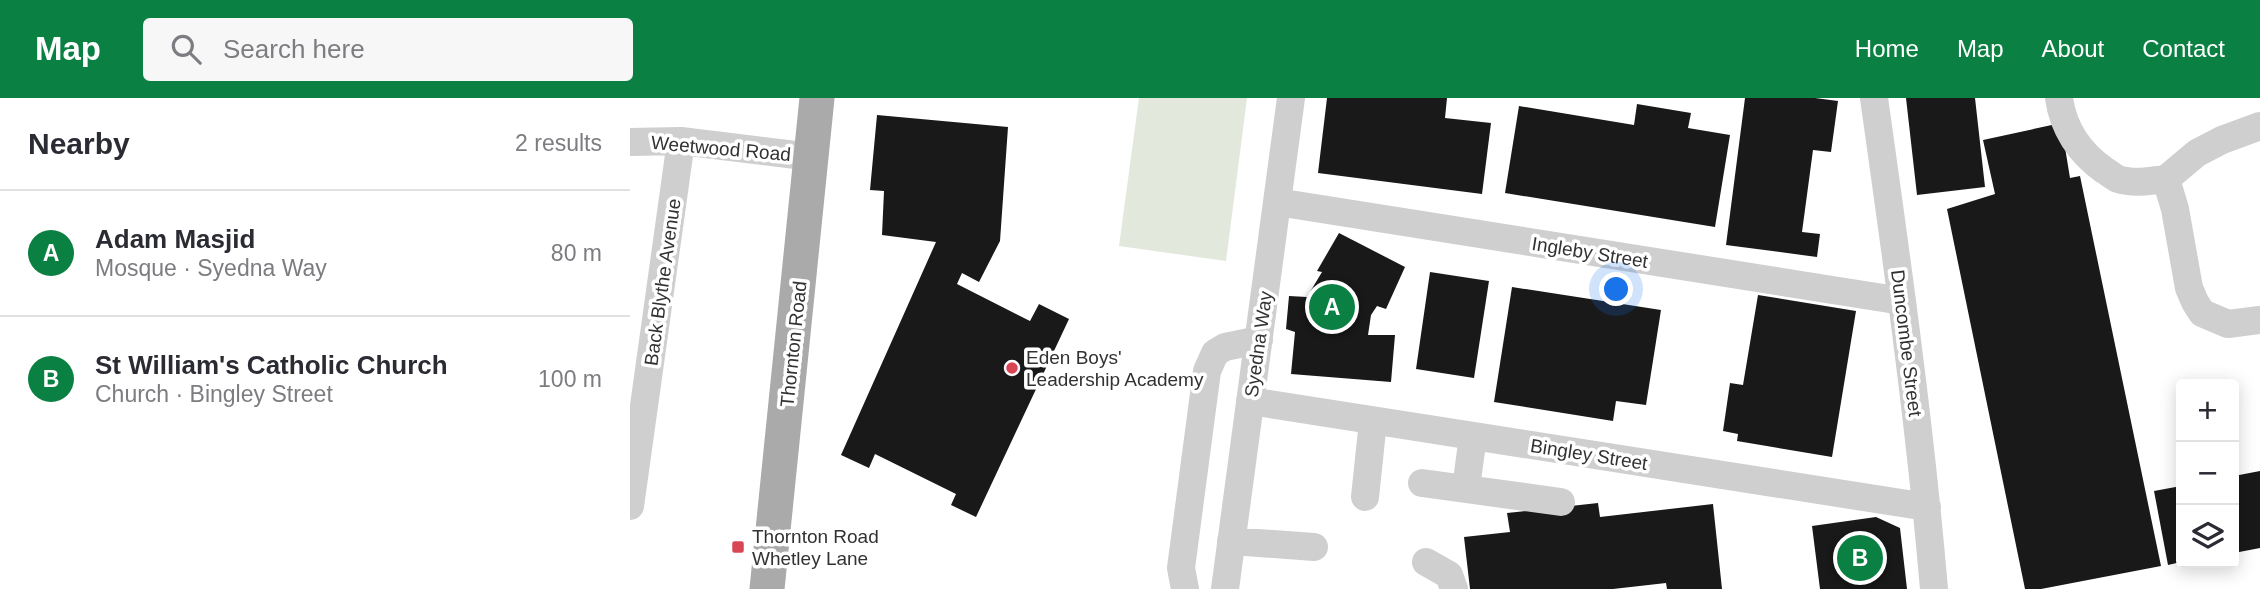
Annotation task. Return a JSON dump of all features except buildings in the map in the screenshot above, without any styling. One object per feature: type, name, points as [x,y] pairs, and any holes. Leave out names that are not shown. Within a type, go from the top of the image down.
[{"type":"main road","name":"Thornton Road","points":[[766,589],[817,98]]},
{"type":"street","name":"Syedna Way","points":[[1225,589],[1291,98]]},
{"type":"street","name":"Duncombe Street","points":[[1874,98],[1902,301],[1934,589]]},
{"type":"street","points":[[2059,98],[2070,133],[2087,158],[2117,179],[2139,182],[2166,178],[2197,153],[2222,140],[2260,126]]},
{"type":"street","name":"Weetwood Road","points":[[630,142],[681,141],[812,157]]},
{"type":"street","name":"Back Blythe Avenue","points":[[630,506],[681,141]]},
{"type":"street","points":[[2166,178],[2189,288],[2202,313],[2228,324],[2260,320]]},
{"type":"street","name":"Ingleby Street","points":[[1277,202],[1902,301]]},
{"type":"street","points":[[1178,585],[1207,371],[1215,353],[1225,347],[1259,340]]},
{"type":"street","name":"Bingley Street","points":[[1251,401],[1927,508]]},
{"type":"street","points":[[1365,497],[1373,421]]},
{"type":"street","points":[[1466,488],[1473,436]]},
{"type":"street","points":[[1422,483],[1561,502]]},
{"type":"street","points":[[1231,541],[1314,547]]},
{"type":"street","points":[[1438,589],[1426,562],[1449,575],[1454,589]]},
{"type":"shaded area","points":[[1139,98],[1247,98],[1226,261],[1119,246]]},
{"type":"place","name":"Adam Masjid","points":[[1332,307]]},
{"type":"place","name":"Eden Boys' Leadership Academy","points":[[1012,368]]},
{"type":"place","name":"Thornton Road Whetley Lane","points":[[738,547]]},
{"type":"place","name":"St William's Catholic Church","points":[[1860,558]]}]
